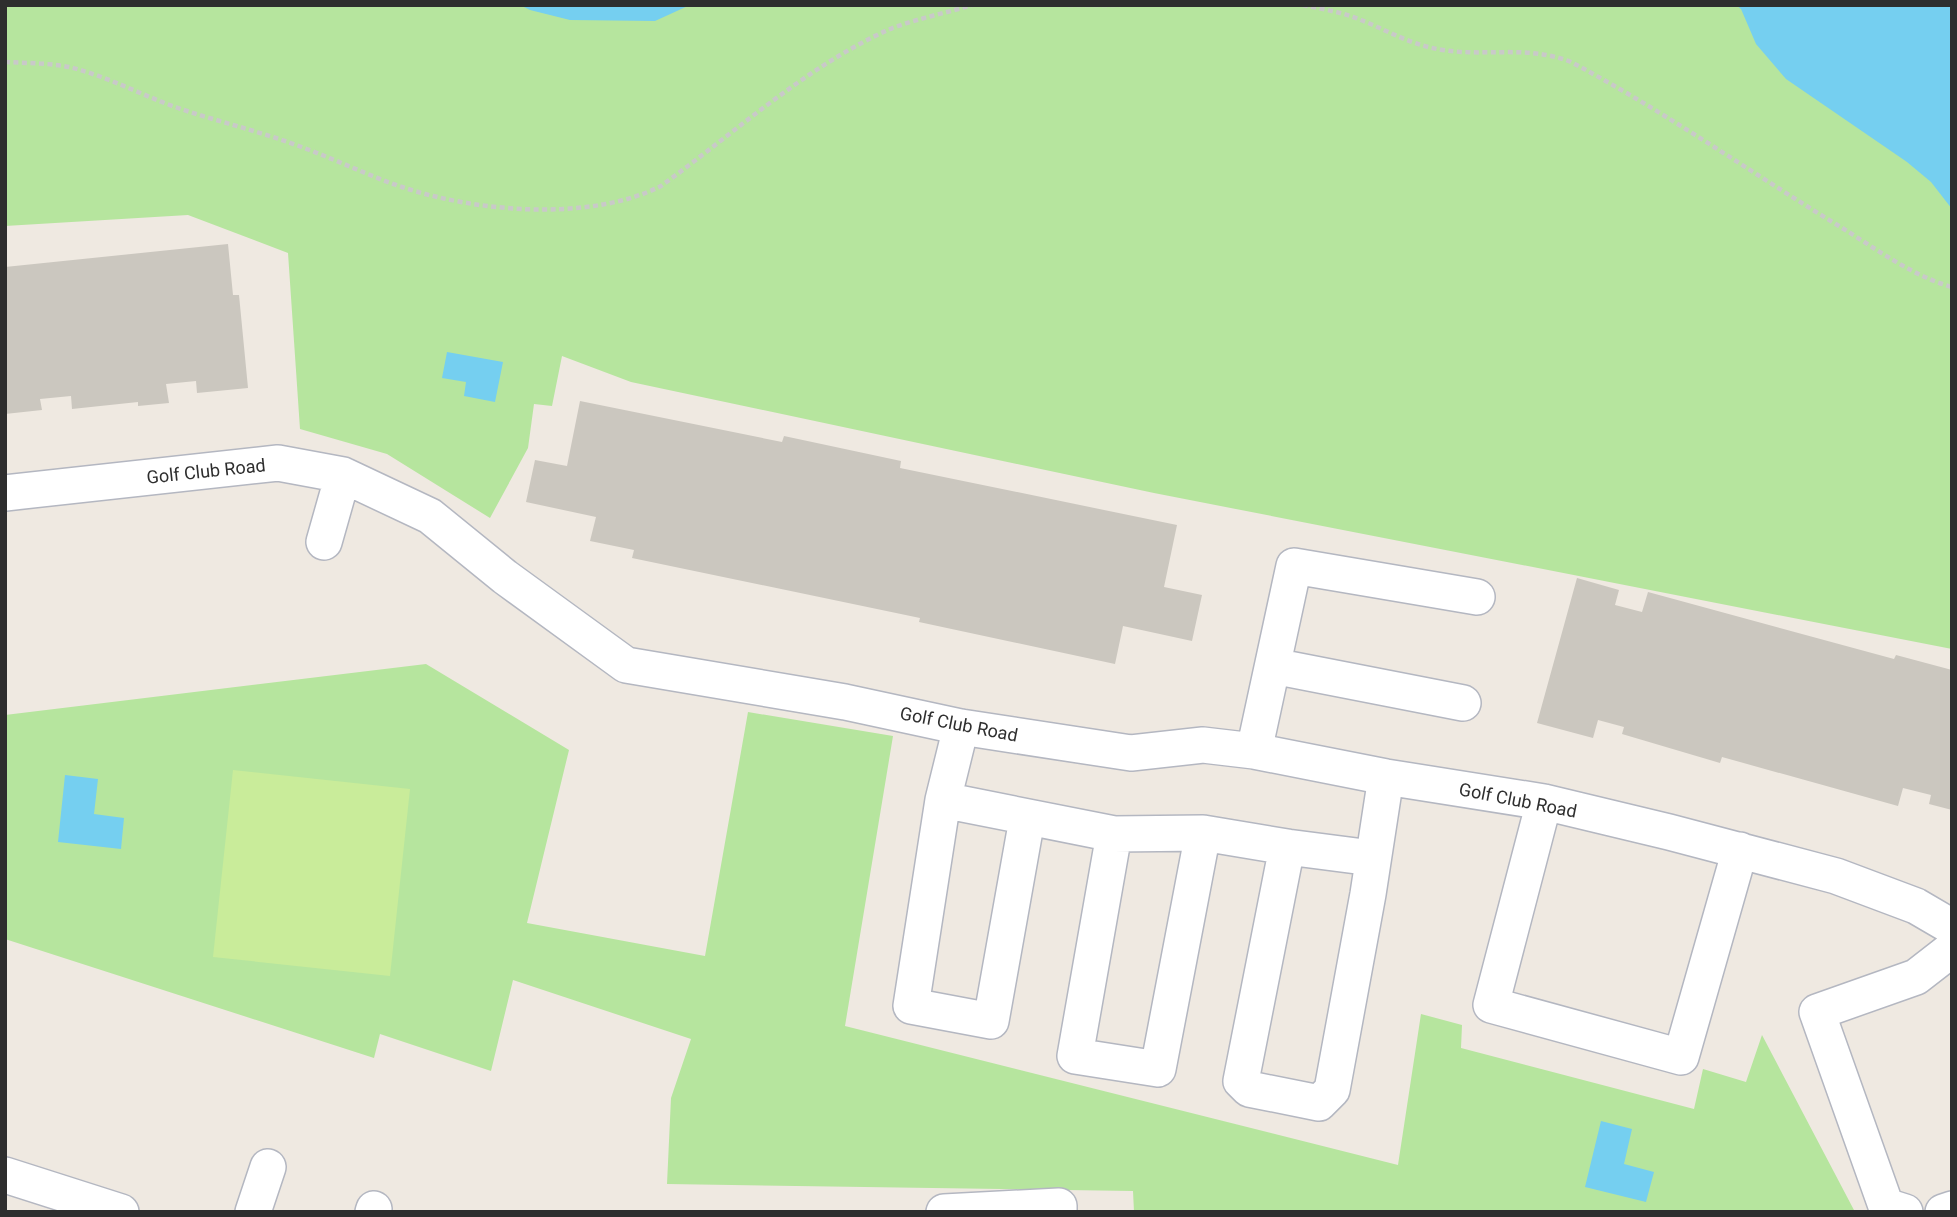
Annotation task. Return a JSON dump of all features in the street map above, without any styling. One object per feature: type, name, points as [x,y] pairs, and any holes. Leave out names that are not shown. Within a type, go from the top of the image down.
[{"type":"street","name":"Golf Club Road","points":[[5,493],[278,463],[343,475],[430,516],[505,577],[626,665],[845,702],[961,727],[1131,753],[1203,745],[1254,751],[1387,777],[1544,802],[1836,876],[1916,906],[1952,927]]},
{"type":"street","points":[[324,542],[343,475]]},
{"type":"street","points":[[1254,751],[1294,566],[1477,597]]},
{"type":"street","points":[[1273,666],[1463,703]]},
{"type":"street","points":[[961,727],[943,800],[911,1006],[992,1021],[1027,819]]},
{"type":"street","points":[[1287,848],[1241,1081],[1249,1089],[1319,1103],[1332,1090],[1387,777]]},
{"type":"street","points":[[943,800],[1027,819],[1114,834],[1203,833],[1287,848],[1372,858]]},
{"type":"street","points":[[1544,802],[1491,1004],[1681,1057],[1741,850]]},
{"type":"street","points":[[1114,834],[1075,1056],[1158,1069],[1203,833]]},
{"type":"street","points":[[1905,1212],[1886,1206],[1817,1013],[1916,977],[1952,949]]},
{"type":"street","points":[[253,1212],[268,1167]]},
{"type":"street","points":[[5,1175],[121,1212]]},
{"type":"street","points":[[944,1212],[1059,1206],[1059,1212]]},
{"type":"street","points":[[1943,1212],[1952,1209]]},
{"type":"path","points":[[5,61],[68,67],[105,78],[178,107],[279,138],[399,187],[427,195],[485,206],[560,209],[596,205],[647,193],[829,63],[880,33],[972,5]]},
{"type":"path","points":[[1068,5],[1121,5]]},
{"type":"path","points":[[1303,5],[1359,19],[1419,45],[1437,49],[1474,52],[1527,51],[1557,56],[1571,62],[1882,252],[1933,281],[1952,286]]},
{"type":"green space","points":[[5,5],[1952,5],[1952,649],[1154,493],[631,382],[562,356],[552,406],[534,404],[528,448],[490,518],[387,454],[300,429],[288,253],[188,215],[5,226]]},
{"type":"green space","points":[[426,664],[569,750],[527,923],[705,956],[748,712],[893,736],[845,1026],[1398,1165],[1421,1014],[1462,1025],[1461,1048],[1694,1109],[1703,1069],[1746,1082],[1762,1035],[1855,1212],[1134,1212],[1133,1191],[667,1184],[671,1098],[691,1039],[513,980],[491,1071],[380,1034],[374,1058],[5,939],[5,715]]},
{"type":"green space","points":[[233,770],[410,789],[390,976],[213,957]]},
{"type":"water","points":[[520,5],[690,5],[655,21],[570,20]]},
{"type":"water","points":[[1736,5],[1952,5],[1952,209],[1931,182],[1907,162],[1786,79],[1756,44],[1741,9]]},
{"type":"water","points":[[447,352],[503,362],[495,402],[464,396],[466,382],[442,378]]},
{"type":"water","points":[[65,775],[98,779],[94,814],[124,818],[121,849],[58,842]]},
{"type":"water","points":[[1601,1121],[1632,1129],[1624,1164],[1654,1172],[1646,1202],[1585,1187]]},
{"type":"building","points":[[228,244],[233,295],[239,295],[248,388],[197,393],[196,381],[166,384],[169,403],[138,406],[138,402],[72,409],[71,396],[40,399],[42,410],[5,414],[5,267]]},
{"type":"building","points":[[580,401],[782,442],[784,436],[901,461],[900,468],[1177,525],[1164,587],[1202,595],[1192,641],[1123,626],[1115,664],[919,622],[920,618],[632,558],[634,550],[590,541],[596,517],[526,502],[535,460],[567,466]]},
{"type":"building","points":[[1577,578],[1619,590],[1615,605],[1642,612],[1648,592],[1894,659],[1896,655],[1952,670],[1952,810],[1929,804],[1931,795],[1903,788],[1898,806],[1722,757],[1720,763],[1622,734],[1624,727],[1598,720],[1593,738],[1537,723]]}]
